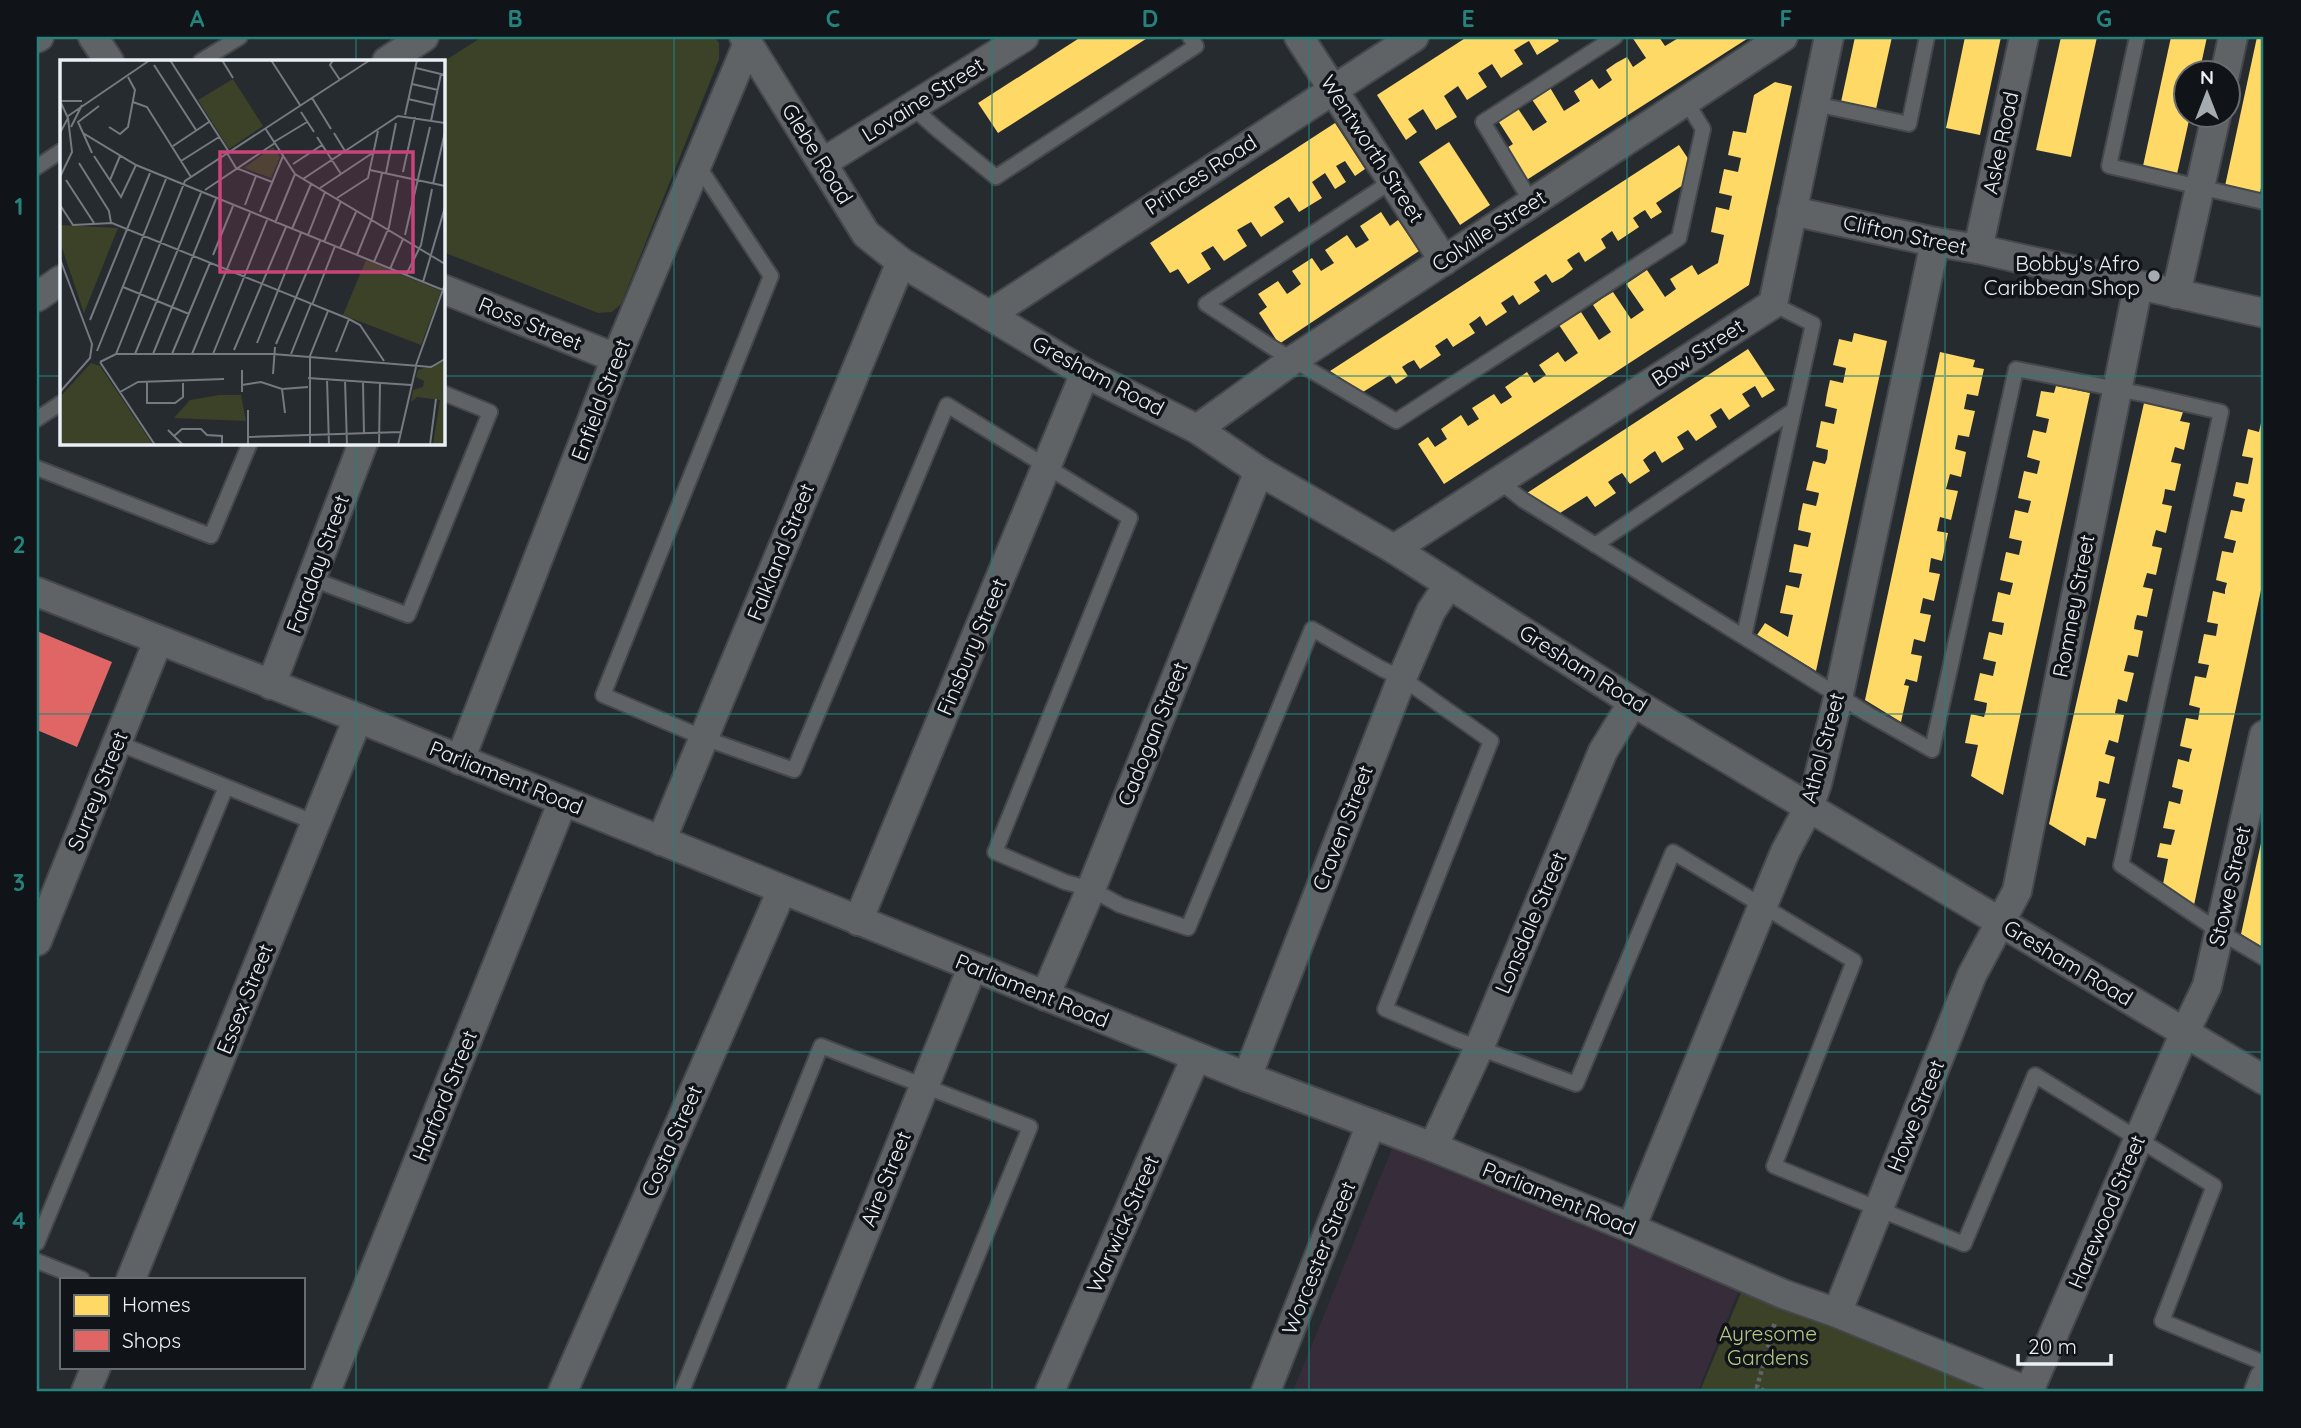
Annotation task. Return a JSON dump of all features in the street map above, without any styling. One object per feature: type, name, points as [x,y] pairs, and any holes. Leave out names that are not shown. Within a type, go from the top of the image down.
[{"type":"street","points":[[93,37],[108,60]]},
{"type":"street","points":[[389,60],[424,37]]},
{"type":"street","name":"Lovaine Street","points":[[822,163],[1024,37]]},
{"type":"street","name":"Wentworth Street","points":[[1299,37],[1444,261]]},
{"type":"street","name":"Princes Road","points":[[989,315],[1414,37]]},
{"type":"street","name":"Colville Street","points":[[1197,429],[1293,360],[1783,37]]},
{"type":"street","points":[[1773,304],[1829,37]]},
{"type":"street","name":"Aske Road","points":[[1978,249],[2024,37]]},
{"type":"street","points":[[2228,60],[2233,37]]},
{"type":"street","name":"Glebe Road","points":[[746,40],[866,234],[901,262]]},
{"type":"street","name":"Enfield Street","points":[[460,760],[616,358],[746,40]]},
{"type":"street","points":[[2176,294],[2213,130]]},
{"type":"street","name":"Clifton Street","points":[[1792,211],[1978,249],[2264,313]]},
{"type":"street","name":"Athol Street","points":[[1632,1228],[1785,852],[1809,807],[1817,784],[1839,694],[1935,242]]},
{"type":"street","name":"Gresham Road","points":[[901,262],[1085,373],[1197,429],[1259,471],[1450,584],[1633,702],[2264,1080]]},
{"type":"street","name":"Falkland Street","points":[[661,841],[901,262]]},
{"type":"street","points":[[37,297],[60,280]]},
{"type":"street","name":"Romney Street","points":[[2001,922],[2017,891],[2138,286]]},
{"type":"street","name":"Ross Street","points":[[444,289],[616,358]]},
{"type":"street","name":"Bow Street","points":[[1394,549],[1773,304]]},
{"type":"street","name":"Finsbury Street","points":[[858,921],[1085,373]]},
{"type":"street","name":"Faraday Street","points":[[271,685],[363,444]]},
{"type":"street","name":"Cadogan Street","points":[[1045,996],[1091,889],[1259,471]]},
{"type":"street","name":"Craven Street","points":[[1247,1077],[1402,678],[1431,611],[1450,584]]},
{"type":"street","name":"Parliament Road","points":[[37,592],[358,718],[972,968],[1433,1147],[1632,1228],[1783,1294],[1837,1313],[2028,1391]]},
{"type":"street","name":"Surrey Street","points":[[37,941],[158,640]]},
{"type":"street","name":"Lonsdale Street","points":[[1433,1147],[1479,1048],[1604,751],[1633,702]]},
{"type":"street","name":"Essex Street","points":[[131,1278],[358,718]]},
{"type":"street","name":"Stowe Street","points":[[2185,1032],[2207,986],[2264,735]]},
{"type":"street","name":"Harford Street","points":[[334,1389],[563,802]]},
{"type":"street","name":"Costa Street","points":[[563,1391],[782,890]]},
{"type":"street","name":"Howe Street","points":[[1837,1313],[1972,975],[2001,922]]},
{"type":"street","name":"Aire Street","points":[[801,1391],[972,968]]},
{"type":"street","name":"Harewood Street","points":[[2028,1391],[2185,1032]]},
{"type":"street","name":"Warwick Street","points":[[1050,1391],[1196,1057]]},
{"type":"street","name":"Worcester Street","points":[[1266,1391],[1371,1125]]},
{"type":"street","points":[[86,1391],[96,1368]]},
{"type":"street","points":[[2259,1391],[2264,1378]]},
{"type":"lane","points":[[203,60],[240,37]]},
{"type":"lane","points":[[912,107],[996,177],[1196,46],[1190,37]]},
{"type":"lane","points":[[1532,203],[1483,122],[1615,37]]},
{"type":"lane","points":[[1815,104],[1909,124],[1927,37]]},
{"type":"lane","points":[[2137,37],[2109,166],[2264,202]]},
{"type":"lane","points":[[1392,181],[1206,304],[1396,421],[1679,237],[1703,129],[1686,101]]},
{"type":"lane","points":[[37,167],[60,152]]},
{"type":"lane","points":[[697,164],[772,276],[603,695],[704,738],[794,770],[947,405],[1130,518],[995,852],[1065,883],[1091,889],[1120,905],[1188,928],[1312,629],[1402,678],[1492,741],[1385,1009],[1576,1084],[1673,852],[1854,961],[1774,1166],[1964,1244],[2035,1075],[2214,1186],[2162,1321],[2264,1363]]},
{"type":"lane","points":[[1744,636],[1813,324],[1773,304]]},
{"type":"lane","points":[[1499,481],[1523,500],[1595,545],[1868,714],[1932,750],[2016,369],[2221,412],[2121,865],[2220,932],[2264,958]]},
{"type":"lane","points":[[312,579],[408,615],[490,412],[444,393]]},
{"type":"lane","points":[[37,419],[60,404]]},
{"type":"lane","points":[[1595,545],[1794,410]]},
{"type":"lane","points":[[37,468],[211,536],[250,444]]},
{"type":"lane","points":[[118,743],[316,822]]},
{"type":"lane","points":[[37,1243],[226,787]]},
{"type":"lane","points":[[682,1391],[821,1046],[1030,1127],[922,1391]]},
{"type":"lane","points":[[37,1261],[80,1278]]},
{"type":"path","points":[[1764,1391],[1757,1387],[1783,1294]]},
{"type":"shaded area","points":[[1393,1146],[1739,1290],[1698,1391],[1293,1391]]},
{"type":"green space","points":[[482,37],[715,37],[719,43],[719,59],[621,304],[612,312],[598,313],[444,252],[444,61]]},
{"type":"green space","name":"Ayresome Gardens","points":[[1743,1288],[1997,1391],[1700,1391]]},
{"type":"building: Homes","points":[[1081,37],[1149,37],[998,133],[978,103]]},
{"type":"building: Homes","points":[[1467,37],[1556,37],[1559,41],[1537,55],[1529,41],[1514,50],[1523,64],[1501,78],[1492,64],[1478,73],[1487,87],[1467,100],[1458,86],[1444,96],[1457,117],[1436,130],[1423,109],[1408,119],[1417,132],[1406,140],[1377,95]]},
{"type":"building: Homes","points":[[1632,37],[1659,37],[1665,46],[1680,37],[1750,37],[1525,181],[1505,149],[1513,144],[1497,119],[1517,107],[1533,131],[1547,122],[1531,98],[1549,86],[1564,111],[1580,101],[1574,91],[1592,79],[1599,89],[1612,80],[1606,70],[1616,63],[1627,57],[1633,67],[1646,58]]},
{"type":"building: Homes","points":[[1855,37],[1892,37],[1876,109],[1841,102]]},
{"type":"building: Homes","points":[[1965,37],[2001,37],[1980,135],[1946,128]]},
{"type":"building: Homes","points":[[2061,37],[2097,37],[2071,157],[2036,150]]},
{"type":"building: Homes","points":[[2171,37],[2207,37],[2202,60],[2172,60],[2172,130],[2187,130],[2177,174],[2143,166]]},
{"type":"building: Homes","points":[[2257,37],[2264,37],[2264,172],[2260,193],[2225,186],[2237,130],[2242,130],[2242,107]]},
{"type":"building: Homes","points":[[1775,82],[1792,86],[1749,285],[1444,484],[1418,444],[1428,437],[1435,447],[1447,439],[1441,429],[1461,415],[1468,426],[1479,419],[1472,408],[1494,394],[1501,404],[1506,401],[1512,397],[1505,387],[1527,372],[1534,383],[1546,375],[1539,365],[1558,352],[1565,362],[1578,353],[1559,325],[1581,312],[1599,340],[1611,332],[1593,305],[1603,298],[1613,292],[1631,319],[1644,310],[1626,284],[1647,270],[1665,297],[1676,289],[1670,279],[1692,265],[1698,275],[1718,263],[1724,235],[1711,232],[1716,207],[1729,210],[1732,196],[1719,193],[1724,169],[1738,172],[1741,158],[1728,155],[1733,131],[1746,133],[1754,95]]},
{"type":"building: Homes","points":[[1335,123],[1365,169],[1355,176],[1345,161],[1336,166],[1346,182],[1335,189],[1325,173],[1312,182],[1322,198],[1299,212],[1289,197],[1281,202],[1274,207],[1284,222],[1261,237],[1251,222],[1237,230],[1247,246],[1224,261],[1213,246],[1201,253],[1211,269],[1188,284],[1178,269],[1170,273],[1150,243]]},
{"type":"building: Homes","points":[[1449,142],[1490,205],[1460,225],[1419,162]]},
{"type":"building: Homes","points":[[1679,145],[1689,160],[1683,185],[1656,203],[1662,212],[1651,219],[1645,210],[1640,213],[1633,218],[1639,227],[1618,241],[1612,231],[1601,239],[1606,248],[1585,262],[1579,252],[1567,260],[1573,269],[1563,277],[1552,283],[1546,274],[1534,282],[1540,291],[1519,305],[1513,295],[1501,303],[1507,312],[1486,326],[1480,316],[1469,324],[1475,333],[1453,347],[1447,338],[1435,346],[1441,355],[1420,369],[1414,360],[1408,363],[1402,367],[1408,376],[1396,384],[1390,375],[1363,392],[1330,371]]},
{"type":"building: Homes","points":[[1381,212],[1390,226],[1398,220],[1419,251],[1279,344],[1259,313],[1267,307],[1258,294],[1278,281],[1287,294],[1293,290],[1301,284],[1292,271],[1312,258],[1321,271],[1334,263],[1325,250],[1347,235],[1356,248],[1369,240],[1360,226]]},
{"type":"building: Homes","points":[[1854,333],[1887,341],[1816,671],[1757,635],[1765,623],[1788,637],[1793,615],[1780,613],[1786,585],[1799,588],[1802,574],[1789,572],[1794,544],[1808,547],[1811,533],[1798,530],[1803,503],[1816,506],[1819,493],[1806,490],[1813,461],[1825,464],[1827,459],[1828,450],[1816,447],[1821,421],[1834,424],[1837,409],[1825,406],[1830,380],[1843,383],[1846,368],[1833,365],[1839,339],[1852,342]]},
{"type":"building: Homes","points":[[1748,349],[1775,390],[1762,398],[1755,386],[1742,394],[1750,406],[1729,420],[1721,408],[1710,415],[1717,427],[1696,441],[1688,430],[1677,437],[1684,449],[1662,463],[1655,451],[1643,460],[1650,471],[1630,484],[1622,473],[1615,477],[1608,482],[1616,493],[1595,507],[1587,496],[1560,513],[1527,493]]},
{"type":"building: Homes","points":[[1940,352],[1975,360],[1973,367],[1984,369],[1978,396],[1967,394],[1964,409],[1975,411],[1969,437],[1958,435],[1955,449],[1966,452],[1961,477],[1950,474],[1946,489],[1958,491],[1951,520],[1940,517],[1937,531],[1948,533],[1942,561],[1931,558],[1929,572],[1940,574],[1934,601],[1923,598],[1920,613],[1931,615],[1925,642],[1914,639],[1911,654],[1922,656],[1917,682],[1906,679],[1904,685],[1909,686],[1901,722],[1865,700]]},
{"type":"building: Homes","points":[[2056,386],[2090,393],[2003,795],[1971,776],[1978,745],[1965,743],[1971,714],[1984,717],[1986,710],[1987,703],[1974,700],[1980,673],[1993,676],[1996,662],[1983,659],[1989,632],[2002,635],[2004,623],[1992,621],[1998,592],[2010,595],[2013,583],[2000,580],[2006,552],[2019,555],[2022,541],[2009,538],[2015,510],[2028,513],[2031,501],[2018,498],[2024,471],[2037,474],[2040,461],[2027,457],[2033,430],[2046,433],[2049,419],[2036,416],[2041,391],[2054,393]]},
{"type":"building: Homes","points":[[2144,403],[2183,412],[2180,421],[2190,423],[2184,450],[2175,447],[2171,462],[2181,464],[2175,491],[2165,489],[2162,504],[2172,506],[2166,533],[2156,530],[2154,537],[2152,546],[2162,548],[2156,575],[2147,573],[2143,587],[2153,589],[2147,617],[2137,615],[2135,622],[2134,629],[2143,631],[2138,657],[2128,655],[2124,671],[2134,673],[2127,702],[2118,699],[2115,713],[2124,715],[2118,743],[2109,740],[2105,754],[2115,757],[2109,784],[2099,781],[2096,797],[2106,799],[2096,839],[2087,837],[2085,846],[2049,824]]},
{"type":"building: Homes","points":[[2261,423],[2264,423],[2264,576],[2194,905],[2163,884],[2168,859],[2157,857],[2160,843],[2171,845],[2175,830],[2163,828],[2169,801],[2180,804],[2183,790],[2172,787],[2178,759],[2189,762],[2192,749],[2180,746],[2186,718],[2198,720],[2200,708],[2189,705],[2195,676],[2206,678],[2209,665],[2198,663],[2204,634],[2216,636],[2218,624],[2207,622],[2213,591],[2225,594],[2227,583],[2216,580],[2222,551],[2233,553],[2236,541],[2224,538],[2231,510],[2242,512],[2245,499],[2233,496],[2236,482],[2248,484],[2253,458],[2242,456],[2248,429],[2259,432]]},
{"type":"building: Homes","points":[[2264,834],[2264,948],[2241,934]]},
{"type":"building: Shops","points":[[37,631],[112,662],[77,747],[37,730]]},
{"type":"place","name":"Bobby's Afro Caribbean Shop","points":[[2154,276]]}]
